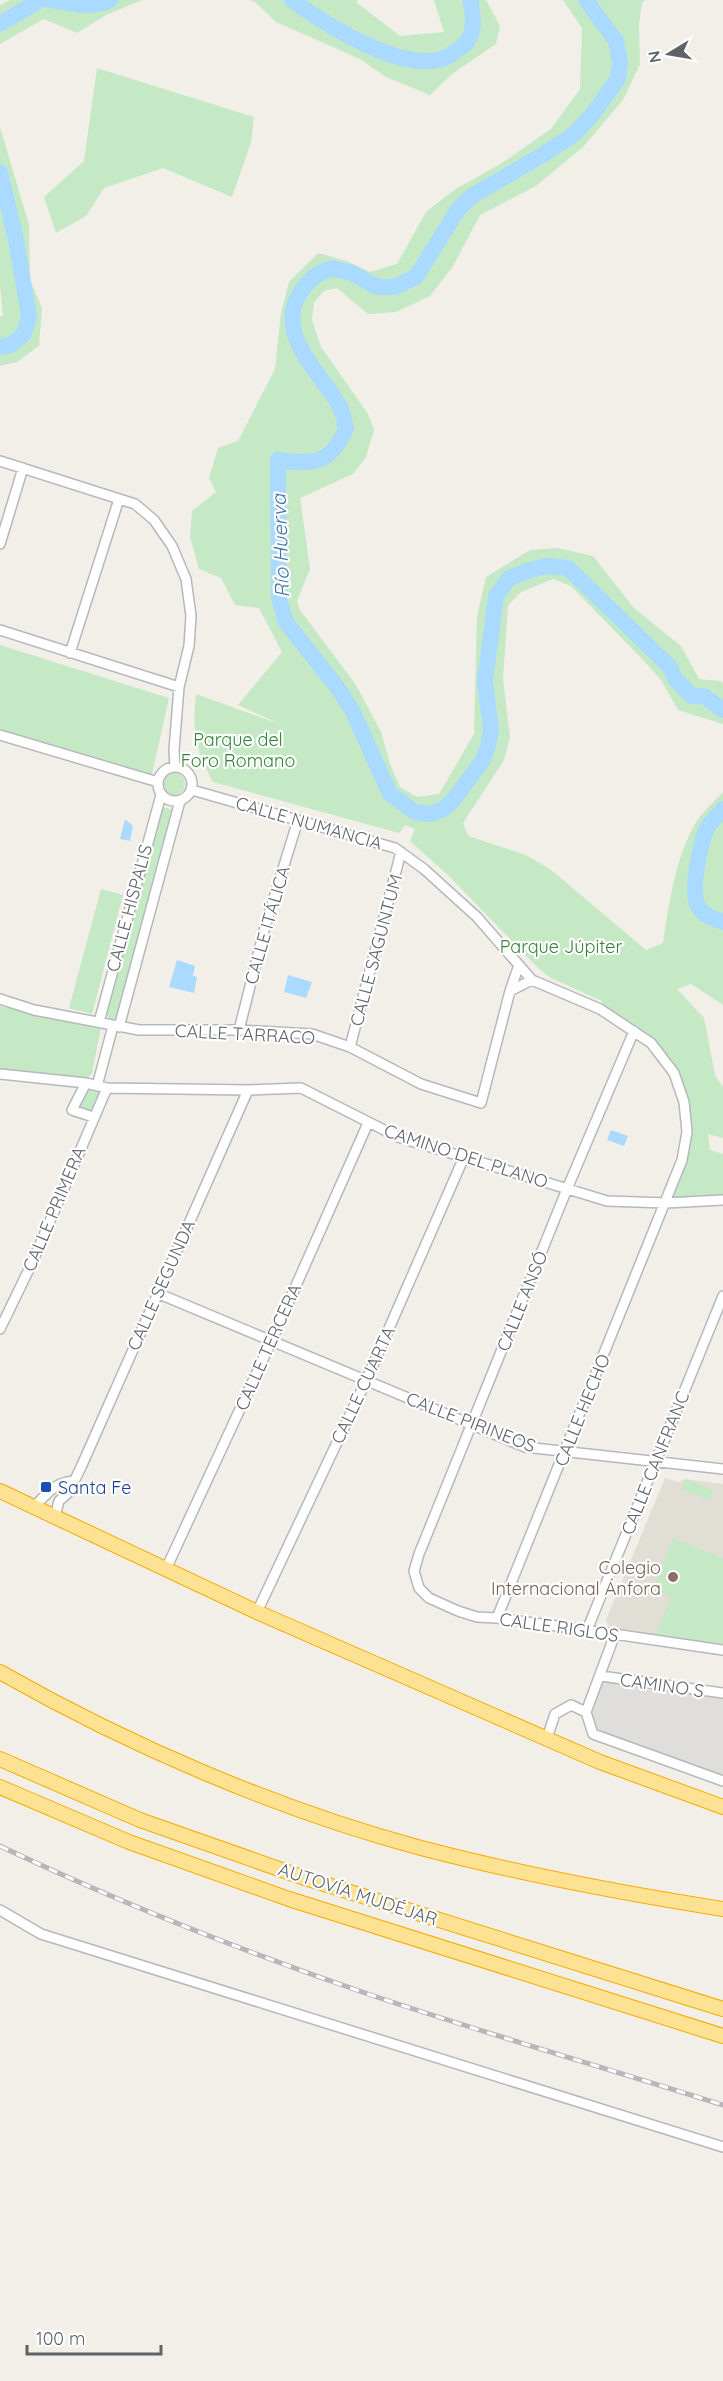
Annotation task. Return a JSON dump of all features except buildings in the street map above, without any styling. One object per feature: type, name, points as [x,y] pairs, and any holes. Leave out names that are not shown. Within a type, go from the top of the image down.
[{"type":"highway","points":[[0,1491],[257,1612],[600,1762],[723,1807]]},
{"type":"highway","points":[[0,1672],[56,1704],[217,1778],[321,1816],[419,1847],[504,1869],[624,1893],[723,1909]]},
{"type":"highway","name":"AUTOVÍA MUDÉJAR","points":[[0,1759],[140,1820],[299,1876],[723,2009]]},
{"type":"highway","name":"AUTOVÍA MUDÉJAR","points":[[0,1787],[129,1842],[289,1899],[723,2036]]},
{"type":"street","points":[[0,461],[135,504],[154,520],[172,546],[186,579],[191,616],[189,646],[179,687],[174,750],[176,767]]},
{"type":"street","points":[[0,544],[23,468]]},
{"type":"street","points":[[70,653],[119,499]]},
{"type":"street","points":[[0,630],[179,687]]},
{"type":"street","points":[[0,735],[158,782]]},
{"type":"street","points":[[176,767],[186,770],[189,774],[192,790],[185,799],[169,801],[161,795],[158,782],[162,772],[176,767]]},
{"type":"street","name":"CALLE NUMANCIA","points":[[192,790],[395,848],[424,869],[477,917],[532,980],[600,1009],[651,1043],[674,1073],[684,1102],[687,1132],[685,1151],[666,1203]]},
{"type":"street","name":"CALLE HISPALIS","points":[[99,1022],[161,795]]},
{"type":"street","name":"CALLE HISPALIS","points":[[102,1087],[116,1027],[180,801]]},
{"type":"street","name":"CALLE ITÁLICA","points":[[239,1030],[265,927],[298,820]]},
{"type":"street","name":"CALLE SAGUNTUM","points":[[350,1047],[401,852]]},
{"type":"street","points":[[510,991],[519,964]]},
{"type":"street","points":[[510,991],[532,980]]},
{"type":"street","name":"CALLE TARRACO","points":[[0,999],[34,1010],[140,1030],[239,1030],[312,1034],[350,1047],[421,1084],[481,1103],[510,991]]},
{"type":"street","name":"CALLE ANSÓ","points":[[414,1571],[567,1189],[634,1031]]},
{"type":"street","name":"CAMINO DEL PLANO","points":[[0,1074],[86,1083],[102,1087],[248,1090],[301,1088],[398,1137],[607,1201],[666,1203],[723,1200]]},
{"type":"street","points":[[86,1083],[72,1110],[93,1117]]},
{"type":"street","name":"CALLE PRIMERA","points":[[0,1329],[32,1263],[93,1117],[102,1087]]},
{"type":"street","name":"CALLE SEGUNDA","points":[[55,1517],[59,1501],[69,1492],[248,1090]]},
{"type":"street","name":"CALLE TERCERA","points":[[166,1569],[271,1342],[368,1123]]},
{"type":"street","name":"CALLE CUARTA","points":[[257,1612],[366,1381],[464,1157]]},
{"type":"street","name":"CALLE HECHO","points":[[497,1618],[666,1203]]},
{"type":"street","name":"CALLE PIRINEOS","points":[[157,1293],[525,1447],[723,1469]]},
{"type":"street","name":"CALLE CANFRANC","points":[[587,1630],[723,1296]]},
{"type":"street","points":[[34,1507],[42,1496],[57,1485],[74,1481]]},
{"type":"street","name":"CALLE RIGLOS","points":[[414,1571],[419,1588],[429,1598],[477,1617],[723,1650]]},
{"type":"street","points":[[615,1634],[601,1677],[586,1712],[593,1734],[723,1781]]},
{"type":"street","name":"CAMINO S","points":[[601,1677],[723,1693]]},
{"type":"street","points":[[547,1738],[555,1714],[571,1705],[586,1712]]},
{"type":"street","points":[[0,1910],[41,1934],[723,2147]]},
{"type":"shaded area","name":"Colegio Internacional Ánfora","points":[[665,1478],[678,1482],[685,1479],[723,1484],[723,1645],[612,1628],[606,1620]]},
{"type":"shaded area","points":[[606,1673],[723,1689],[723,1787],[590,1737],[586,1726]]},
{"type":"green space","points":[[10,0],[142,0],[106,15],[77,33],[44,19],[0,44],[0,5]]},
{"type":"green space","points":[[249,0],[357,0],[357,3],[400,36],[444,32],[434,0],[486,0],[500,26],[496,44],[452,74],[430,95],[386,77],[360,59],[276,22],[255,2]]},
{"type":"green space","points":[[563,0],[645,0],[642,3],[639,24],[640,64],[623,100],[583,147],[536,186],[480,215],[453,266],[430,296],[396,312],[368,314],[337,288],[324,291],[314,302],[312,320],[321,347],[368,414],[374,430],[366,457],[353,474],[300,498],[310,569],[297,601],[300,610],[356,685],[381,732],[390,764],[400,787],[417,797],[439,794],[474,734],[477,616],[486,577],[530,550],[558,548],[593,556],[634,608],[681,646],[699,679],[723,683],[723,724],[678,710],[661,680],[571,586],[553,579],[521,592],[508,605],[503,679],[510,737],[504,760],[463,823],[468,836],[526,855],[550,869],[646,950],[663,943],[682,852],[698,820],[723,792],[723,1005],[691,984],[677,989],[704,1018],[715,1075],[723,1087],[723,1138],[708,1134],[710,1150],[723,1154],[723,1200],[666,1203],[673,1188],[687,1117],[662,1056],[600,1009],[602,1001],[551,978],[538,968],[450,877],[410,841],[415,829],[405,825],[399,833],[213,782],[202,760],[196,740],[194,719],[196,694],[282,725],[238,705],[282,652],[259,608],[235,605],[221,578],[199,569],[190,537],[192,511],[216,492],[209,478],[218,448],[238,441],[275,369],[281,313],[289,282],[318,253],[347,261],[370,272],[397,264],[426,212],[454,190],[502,163],[551,129],[580,89],[582,28]]},
{"type":"green space","points":[[97,68],[254,117],[251,142],[232,197],[163,168],[104,188],[86,216],[56,233],[44,197],[84,161]]},
{"type":"green space","points":[[0,127],[29,225],[30,280],[42,308],[39,346],[17,362],[0,366],[0,316],[3,316],[0,285]]},
{"type":"green space","points":[[0,645],[169,698],[152,774],[0,729]]},
{"type":"green space","points":[[174,773],[182,776],[185,784],[182,792],[174,795],[166,792],[163,784],[166,776]]},
{"type":"green space","points":[[163,807],[173,810],[174,815],[119,1016],[110,1020],[104,1012],[159,811]]},
{"type":"green space","points":[[101,889],[123,895],[92,1014],[69,1008]]},
{"type":"green space","points":[[0,1006],[101,1028],[92,1073],[85,1081],[0,1073]]},
{"type":"green space","points":[[87,1085],[103,1090],[93,1117],[74,1109]]},
{"type":"green space","points":[[685,1479],[714,1491],[710,1500],[681,1489]]},
{"type":"green space","points":[[673,1538],[723,1558],[723,1645],[656,1634],[671,1597],[653,1590]]},
{"type":"water","points":[[125,819],[133,826],[130,841],[120,839]]},
{"type":"water","points":[[177,960],[195,966],[193,976],[197,977],[194,993],[169,987]]},
{"type":"water","points":[[288,975],[312,982],[306,998],[284,992]]},
{"type":"water","points":[[611,1130],[628,1136],[624,1146],[607,1140]]},
{"type":"waterway","name":"Río Huerva","points":[[0,24],[40,0]]},
{"type":"waterway","name":"Río Huerva","points":[[49,0],[87,5],[110,0]]},
{"type":"waterway","name":"Río Huerva","points":[[292,0],[324,22],[366,45],[388,54],[430,61],[447,57],[467,43],[473,25],[470,0]]},
{"type":"waterway","name":"Río Huerva","points":[[586,0],[616,41],[620,63],[618,79],[592,115],[573,135],[472,196],[459,208],[416,277],[394,287],[377,287],[352,273],[332,268],[313,277],[300,293],[293,308],[296,338],[339,405],[346,428],[334,449],[320,459],[311,462],[278,460],[279,598],[286,622],[340,691],[353,712],[390,794],[415,812],[430,814],[442,810],[452,802],[483,760],[491,731],[485,681],[496,596],[509,578],[527,571],[546,566],[568,568],[670,667],[675,679],[692,696],[704,696],[723,710]]},
{"type":"waterway","name":"Río Huerva","points":[[0,172],[16,240],[29,316],[24,334],[11,345],[0,347]]},
{"type":"waterway","name":"Río Huerva","points":[[723,809],[706,830],[695,881],[696,901],[701,911],[723,922]]},
{"type":"railway","points":[[0,1846],[137,1907],[324,1979],[723,2105]]},
{"type":"place","name":"Santa Fe","points":[[46,1487]]},
{"type":"place","name":"Colegio Internacional Ánfora","points":[[673,1577]]},
{"type":"park label","name":"Parque del Foro Romano","points":[[238,750]]},
{"type":"park label","name":"Parque Júpiter","points":[[561,946]]}]
